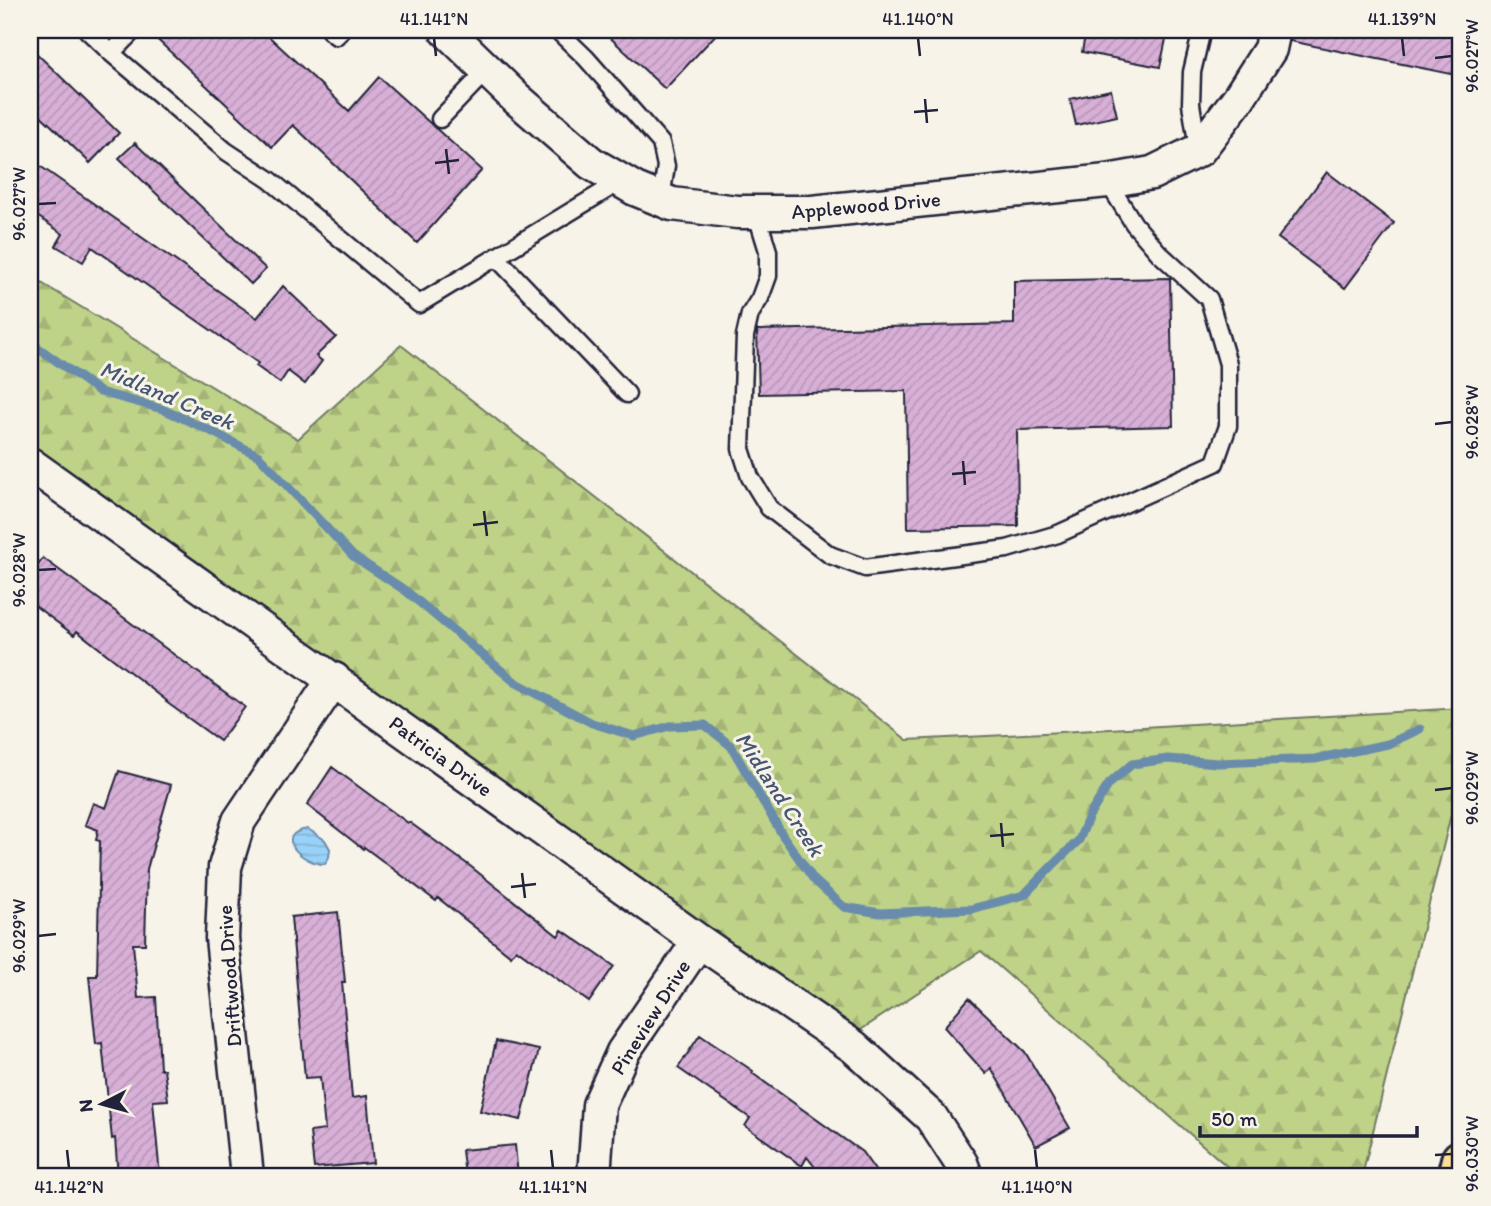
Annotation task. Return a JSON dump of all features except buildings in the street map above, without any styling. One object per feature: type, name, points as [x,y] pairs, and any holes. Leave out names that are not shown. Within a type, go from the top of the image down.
[{"type":"highway","points":[[1457,1176],[1461,1160]]},
{"type":"street","name":"Applewood Drive","points":[[446,30],[516,98],[591,163],[635,189],[673,204],[737,212],[812,212],[1107,181],[1152,173],[1199,150],[1238,99],[1270,49],[1274,30]]},
{"type":"street","name":"Patricia Drive","points":[[30,464],[699,941],[854,1047],[931,1117],[961,1163],[966,1176]]},
{"type":"street","name":"Driftwood Drive","points":[[247,1176],[222,938],[225,867],[239,821],[334,680]]},
{"type":"street","name":"Pineview Drive","points":[[594,1176],[599,1105],[623,1052],[699,941]]},
{"type":"lane","points":[[87,30],[226,151],[270,180],[419,304],[621,181]]},
{"type":"lane","points":[[111,53],[134,30]]},
{"type":"lane","points":[[329,30],[336,36],[342,30]]},
{"type":"lane","points":[[558,30],[661,143],[666,166],[661,198]]},
{"type":"lane","points":[[1199,150],[1191,104],[1192,72],[1202,30]]},
{"type":"lane","points":[[440,119],[487,69]]},
{"type":"lane","points":[[756,212],[768,251],[768,276],[760,298],[750,314],[745,336],[741,449],[750,477],[769,508],[830,555],[865,568],[1007,550],[1058,534],[1215,463],[1228,426],[1228,364],[1209,299],[1159,253],[1134,224],[1107,181]]},
{"type":"lane","points":[[496,257],[627,394]]},
{"type":"green space","points":[[30,276],[298,439],[401,345],[907,740],[1461,708],[1461,774],[1362,1176],[1238,1176],[981,951],[856,1033],[30,447]]},
{"type":"water","points":[[308,829],[325,840],[330,849],[325,864],[308,860],[294,849],[291,843],[297,832]]},
{"type":"waterway","name":"Midland Creek","points":[[30,342],[100,392],[162,409],[259,456],[353,556],[406,591],[515,682],[592,723],[634,736],[670,726],[705,725],[731,746],[783,836],[814,880],[844,907],[880,913],[971,909],[1024,895],[1079,840],[1089,816],[1109,784],[1132,764],[1168,759],[1218,763],[1315,759],[1388,744],[1420,729]]}]
